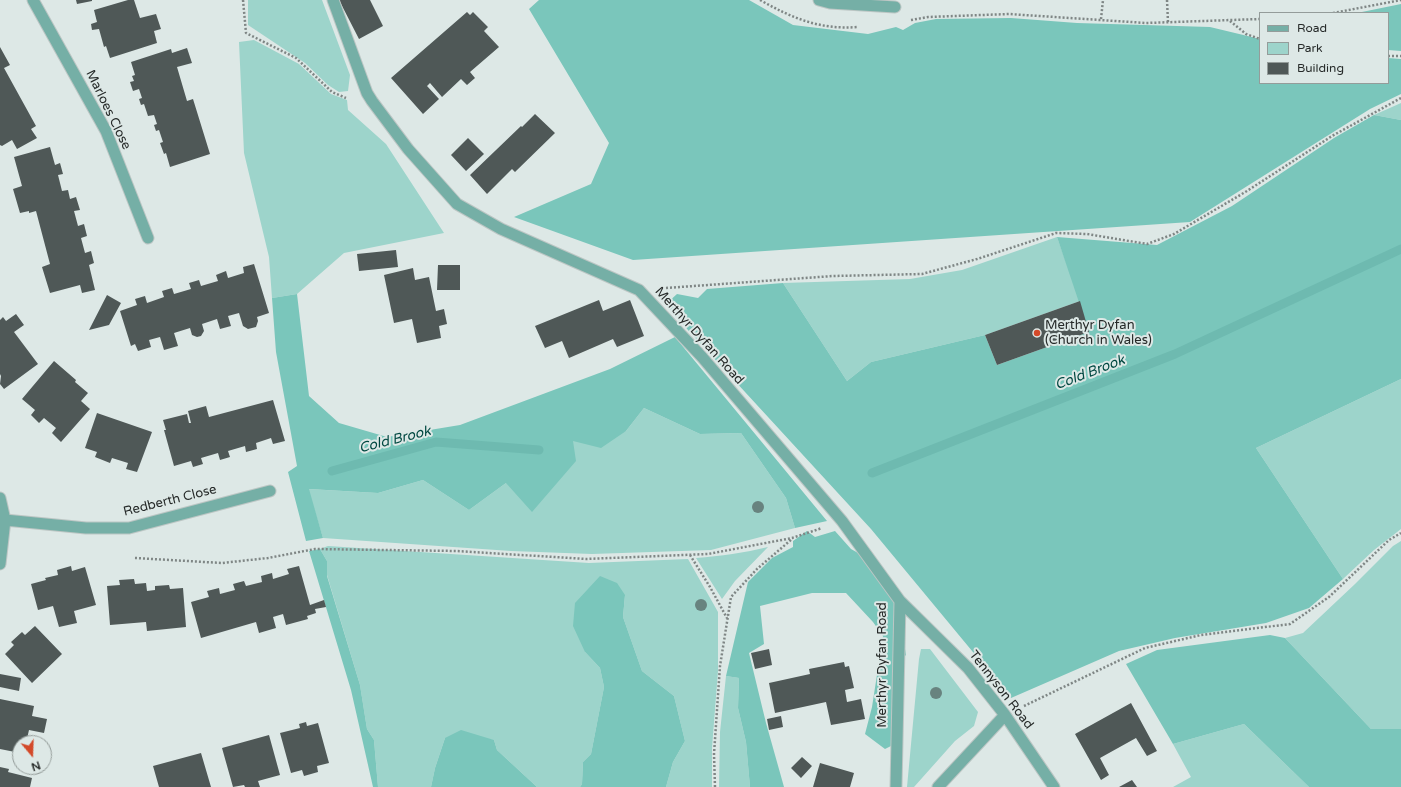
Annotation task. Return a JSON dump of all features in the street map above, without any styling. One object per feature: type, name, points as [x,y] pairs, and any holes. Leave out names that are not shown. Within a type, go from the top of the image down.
[{"type":"street","name":"Marloes Close","points":[[33,0],[106,131],[148,238]]},
{"type":"street","name":"Merthyr Dyfan Road","points":[[333,0],[367,92],[372,101],[408,149],[457,204],[501,229],[639,290],[702,357],[842,521],[900,601],[896,787]]},
{"type":"street","points":[[819,0],[830,3],[895,7]]},
{"type":"street","name":"Redberth Close","points":[[5,520],[86,528],[129,528],[270,491]]},
{"type":"street","points":[[0,498],[5,520],[0,564]]},
{"type":"street","name":"Tennyson Road","points":[[900,601],[968,668],[1005,715],[1054,787]]},
{"type":"street","points":[[938,787],[1005,715]]},
{"type":"path","points":[[243,0],[246,33],[296,58],[332,92],[348,98],[372,101]]},
{"type":"path","points":[[1101,19],[1103,0]]},
{"type":"path","points":[[1167,0],[1168,22]]},
{"type":"path","points":[[1338,12],[1401,0]]},
{"type":"path","points":[[928,17],[1009,14],[1146,23],[1259,19]]},
{"type":"path","points":[[1230,21],[1246,34],[1259,39]]},
{"type":"path","points":[[1389,56],[1401,56]]},
{"type":"path","points":[[639,290],[833,276],[922,274],[977,259],[1056,232],[1087,234],[1147,244],[1174,234],[1247,191],[1332,136],[1401,98]]},
{"type":"path","points":[[135,558],[222,563],[268,558],[315,549],[457,551],[586,559],[690,555],[708,554],[792,538],[842,521]]},
{"type":"path","points":[[1005,715],[1145,648],[1201,635],[1290,624],[1329,597],[1389,540],[1401,533]]},
{"type":"path","points":[[715,787],[714,754],[720,666],[730,597],[757,569],[792,538]]},
{"type":"path","points":[[690,555],[710,587],[726,618]]},
{"type":"green space","points":[[248,0],[322,0],[350,75],[348,91],[339,92],[328,85],[305,63],[248,25]]},
{"type":"green space","points":[[539,0],[749,0],[793,25],[868,34],[896,27],[903,30],[915,23],[936,19],[1011,18],[1077,23],[1210,27],[1259,39],[1259,84],[1389,84],[1389,58],[1401,59],[1401,94],[1370,109],[1190,222],[633,260],[514,217],[591,184],[609,143],[529,9]]},
{"type":"green space","points":[[1401,4],[1401,51],[1389,50],[1389,12],[1362,12]]},
{"type":"green space","points":[[254,40],[299,64],[331,94],[347,100],[348,110],[386,144],[444,233],[344,253],[297,294],[272,298],[269,257],[244,153],[239,42]]},
{"type":"green space","points":[[1401,103],[1401,120],[1374,115]]},
{"type":"green space","points":[[1374,115],[1401,120],[1401,379],[1256,448],[1343,579],[1309,608],[1266,623],[1175,638],[1119,651],[1011,698],[871,529],[688,330],[666,304],[677,294],[698,298],[707,289],[783,283],[847,381],[871,362],[985,335],[997,365],[1089,332],[1057,237],[1157,245],[1232,206],[1334,138]]},
{"type":"green space","points":[[1057,237],[1080,301],[985,335],[871,362],[847,381],[783,283],[910,279],[962,270]]},
{"type":"green space","points":[[297,294],[309,396],[339,423],[387,437],[460,425],[610,369],[675,337],[827,521],[795,528],[786,498],[741,433],[700,434],[644,408],[626,431],[601,448],[573,441],[576,461],[532,512],[506,483],[469,510],[423,480],[378,493],[309,489],[323,538],[306,541],[288,472],[297,466],[276,352],[272,298]]},
{"type":"green space","points":[[1401,379],[1401,529],[1374,550],[1343,579],[1256,448]]},
{"type":"green space","points":[[644,408],[700,434],[741,433],[786,498],[795,528],[711,550],[592,554],[511,551],[323,538],[308,489],[378,493],[423,480],[469,510],[506,483],[572,441],[626,431]]},
{"type":"green space","points":[[807,531],[815,537],[835,531],[851,549],[874,562],[897,599],[906,655],[896,664],[901,741],[885,749],[865,734],[872,707],[883,636],[873,622],[846,593],[812,593],[760,606],[764,644],[749,653],[766,723],[784,787],[750,787],[746,742],[738,708],[739,678],[726,676],[748,582],[772,558],[793,547],[793,541]]},
{"type":"green space","points":[[1401,541],[1401,729],[1371,729],[1285,638],[1303,633],[1393,546]]},
{"type":"green space","points":[[328,546],[589,563],[688,559],[718,612],[718,671],[712,748],[712,787],[666,787],[673,762],[685,741],[674,696],[642,671],[623,617],[625,595],[585,652],[600,668],[604,687],[591,754],[583,762],[582,784],[580,787],[537,787],[497,750],[494,740],[445,738],[435,768],[431,787],[378,787],[374,740],[367,729],[360,685],[327,575],[327,561],[320,549]]},
{"type":"green space","points":[[768,547],[735,581],[722,599],[696,558],[732,554]]},
{"type":"green space","points":[[320,549],[327,561],[327,576],[360,685],[367,729],[374,740],[378,787],[373,787],[351,690],[309,551]]},
{"type":"green space","points":[[600,576],[617,583],[625,595],[623,617],[642,671],[674,696],[685,741],[673,762],[666,787],[580,787],[582,784],[583,762],[591,754],[604,687],[600,668],[585,652],[573,626],[575,603]]},
{"type":"green space","points":[[1270,635],[1285,638],[1371,729],[1401,729],[1401,787],[1309,787],[1244,724],[1173,744],[1126,664],[1157,650]]},
{"type":"green space","points":[[921,649],[930,649],[978,712],[974,726],[955,741],[914,787],[907,787],[919,659]]},
{"type":"green space","points":[[726,676],[739,678],[738,708],[746,742],[750,787],[719,787],[720,732]]},
{"type":"green space","points":[[1244,724],[1309,787],[1173,787],[1191,777],[1173,744]]},
{"type":"green space","points":[[461,730],[494,740],[497,750],[537,787],[431,787],[435,768],[445,738]]},
{"type":"building","points":[[76,0],[92,0],[92,1],[77,4]]},
{"type":"building","points":[[128,0],[134,0],[140,18],[156,14],[161,29],[154,31],[157,43],[110,58],[106,46],[104,47],[99,29],[92,30],[91,24],[97,22],[94,10]]},
{"type":"building","points":[[339,0],[370,0],[383,26],[359,39]]},
{"type":"building","points":[[467,12],[470,15],[473,12],[488,27],[484,31],[499,47],[470,72],[475,78],[467,85],[461,79],[442,97],[430,83],[427,86],[439,99],[423,114],[391,78]]},
{"type":"building","points":[[0,47],[10,65],[4,68],[36,126],[31,129],[37,138],[17,149],[12,140],[2,146],[0,145]]},
{"type":"building","points":[[187,48],[192,63],[177,67],[187,101],[193,99],[210,154],[170,167],[166,153],[164,154],[160,143],[163,142],[159,130],[156,131],[154,125],[157,124],[154,115],[148,116],[144,104],[141,105],[139,99],[142,98],[139,89],[133,91],[130,82],[134,81],[132,76],[135,75],[131,62],[171,49],[172,53]]},
{"type":"building","points":[[535,114],[555,133],[515,172],[512,169],[487,194],[470,175]]},
{"type":"building","points":[[468,138],[484,154],[466,171],[451,155]]},
{"type":"building","points":[[50,147],[55,165],[60,163],[63,174],[58,175],[62,191],[68,190],[70,199],[76,197],[80,210],[74,211],[78,226],[84,224],[87,236],[81,238],[85,253],[91,251],[94,263],[89,265],[95,290],[82,293],[80,285],[50,293],[42,267],[50,264],[36,211],[20,213],[13,189],[22,186],[14,157]]},
{"type":"building","points":[[396,250],[398,267],[359,271],[357,254]]},
{"type":"building","points":[[254,264],[269,313],[257,317],[258,321],[256,327],[248,329],[243,326],[239,313],[228,316],[231,326],[220,329],[217,319],[202,324],[204,331],[201,336],[197,337],[192,335],[190,328],[174,333],[178,346],[164,350],[160,337],[149,340],[151,347],[138,351],[135,344],[131,346],[120,311],[137,305],[135,299],[145,296],[147,303],[164,297],[162,291],[172,288],[174,294],[191,289],[189,283],[199,280],[201,286],[218,281],[216,275],[226,271],[228,278],[244,273],[243,267]]},
{"type":"building","points":[[438,265],[460,265],[460,290],[437,290]]},
{"type":"building","points":[[413,268],[415,280],[429,277],[436,311],[444,309],[447,324],[439,326],[441,338],[417,343],[412,319],[394,323],[384,275]]},
{"type":"building","points":[[107,295],[121,303],[109,325],[89,330]]},
{"type":"building","points":[[599,300],[603,311],[630,300],[644,336],[617,347],[613,339],[569,358],[562,341],[545,348],[535,326]]},
{"type":"building","name":"Merthyr Dyfan (Church in Wales)","points":[[1080,301],[1089,332],[997,365],[985,335]]},
{"type":"building","points":[[16,314],[24,325],[14,332],[38,364],[4,389],[0,384],[0,320],[3,317],[6,321]]},
{"type":"building","points":[[54,361],[76,380],[75,382],[88,393],[81,401],[90,409],[61,442],[52,433],[56,428],[44,418],[39,423],[31,415],[35,410],[22,399]]},
{"type":"building","points":[[273,400],[285,441],[273,444],[271,438],[256,443],[257,449],[246,452],[245,446],[228,451],[230,457],[220,460],[218,453],[201,458],[203,464],[193,467],[191,461],[174,466],[164,430],[166,430],[163,420],[187,414],[189,423],[191,423],[188,411],[206,406],[209,417]]},
{"type":"building","points":[[97,413],[152,432],[137,472],[126,469],[128,463],[112,458],[110,463],[95,457],[97,452],[85,448]]},
{"type":"building","points":[[71,566],[72,571],[85,567],[96,605],[74,611],[77,623],[59,627],[53,606],[38,610],[31,584],[46,580],[45,578],[58,575],[57,570]]},
{"type":"building","points":[[299,566],[310,605],[324,600],[326,607],[315,609],[316,613],[307,616],[308,619],[286,625],[283,614],[273,617],[276,628],[259,633],[256,622],[201,638],[191,602],[209,597],[207,591],[219,588],[220,594],[235,590],[233,584],[244,581],[246,586],[262,582],[261,576],[272,573],[273,579],[289,574],[287,569]]},
{"type":"building","points":[[134,579],[135,584],[146,583],[147,591],[155,590],[155,586],[169,585],[170,589],[183,588],[186,627],[147,631],[146,622],[110,625],[107,586],[120,585],[119,580]]},
{"type":"building","points":[[35,626],[62,654],[32,683],[5,654],[14,645],[11,642],[22,632],[25,635]]},
{"type":"building","points":[[769,649],[772,665],[755,669],[751,653]]},
{"type":"building","points":[[844,662],[845,667],[849,666],[854,688],[845,690],[847,702],[861,699],[865,719],[831,725],[826,702],[775,713],[769,683],[810,674],[809,669]]},
{"type":"building","points":[[0,674],[21,678],[19,691],[0,687]]},
{"type":"building","points":[[0,699],[34,706],[32,716],[47,719],[44,733],[29,730],[28,735],[12,735],[12,751],[0,749]]},
{"type":"building","points":[[1131,703],[1157,751],[1147,756],[1136,738],[1100,758],[1109,775],[1101,780],[1075,734]]},
{"type":"building","points":[[781,716],[783,727],[769,730],[767,719]]},
{"type":"building","points":[[306,722],[307,726],[318,723],[329,763],[317,766],[318,772],[304,776],[302,770],[291,773],[280,733],[300,728],[299,724]]},
{"type":"building","points":[[269,735],[280,775],[258,781],[260,787],[245,787],[244,785],[233,787],[222,748]]},
{"type":"building","points":[[201,753],[211,787],[159,787],[153,766]]},
{"type":"building","points":[[802,757],[812,766],[801,778],[791,768]]},
{"type":"building","points":[[820,763],[854,773],[850,787],[813,787]]},
{"type":"building","points":[[0,767],[9,769],[8,772],[12,773],[12,775],[32,778],[30,787],[0,787]]},
{"type":"building","points":[[1132,780],[1137,787],[1119,787]]},
{"type":"waterway","name":"Cold Brook","points":[[872,473],[1175,354],[1401,249]]},
{"type":"waterway","name":"Cold Brook","points":[[332,471],[436,442],[539,450]]},
{"type":"place","name":"Merthyr Dyfan (Church in Wales)","points":[[1037,333]]}]
